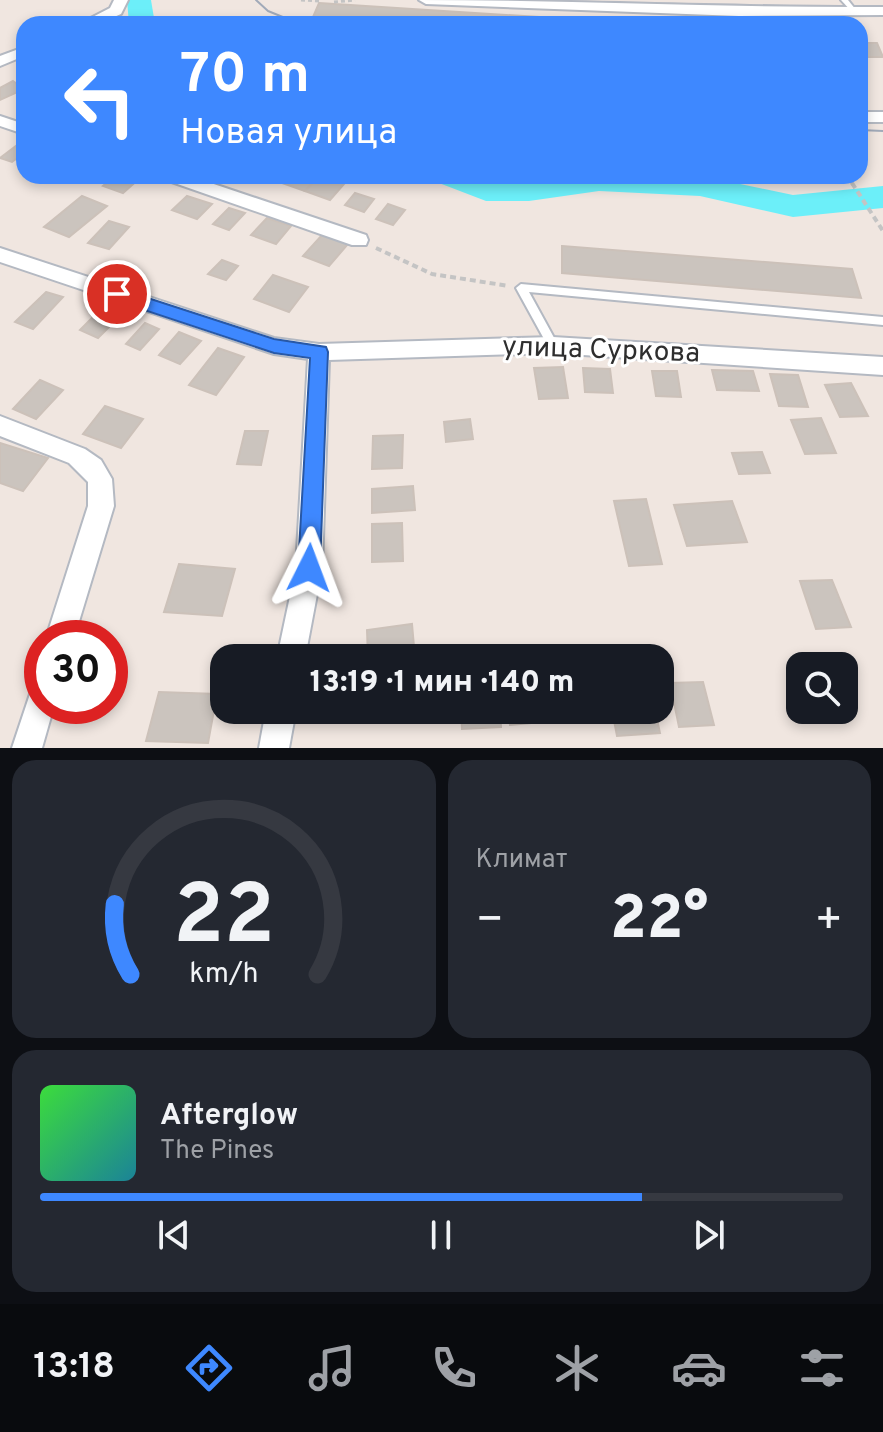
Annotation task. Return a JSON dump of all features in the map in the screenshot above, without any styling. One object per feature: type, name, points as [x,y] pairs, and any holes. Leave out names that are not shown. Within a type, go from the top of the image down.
[{"type":"street","points":[[104,16],[116,11],[121,0]]},
{"type":"street","points":[[426,0],[644,4],[729,16]]},
{"type":"street","points":[[760,16],[849,6],[883,11]]},
{"type":"street","points":[[195,184],[359,240]]},
{"type":"street","name":"улица Суркова","points":[[0,255],[274,346],[319,352],[553,345],[883,366]]},
{"type":"street","points":[[294,644],[309,568],[319,352]]},
{"type":"street","points":[[0,426],[77,456],[100,479],[101,506],[66,620]]},
{"type":"street","points":[[27,748],[34,724]]},
{"type":"street","points":[[274,748],[278,724]]},
{"type":"lane","points":[[521,288],[883,321]]},
{"type":"lane","points":[[521,288],[553,345]]},
{"type":"path","points":[[301,0],[320,1]]},
{"type":"path","points":[[334,2],[355,0]]},
{"type":"path","points":[[853,184],[883,231]]},
{"type":"path","points":[[359,240],[432,274],[521,288]]},
{"type":"building","points":[[319,3],[524,16],[313,16]]},
{"type":"building","points":[[868,43],[877,43],[883,57],[868,57]]},
{"type":"building","points":[[13,81],[16,83],[16,93],[0,100],[0,88]]},
{"type":"building","points":[[16,146],[16,159],[12,162],[0,158]]},
{"type":"building","points":[[105,184],[133,184],[123,193],[103,186]]},
{"type":"building","points":[[285,184],[312,184],[305,191]]},
{"type":"building","points":[[312,184],[344,184],[330,200],[305,191]]},
{"type":"building","points":[[355,193],[374,199],[364,212],[345,205]]},
{"type":"building","points":[[82,196],[107,206],[69,237],[44,227]]},
{"type":"building","points":[[187,196],[212,204],[197,219],[172,210]]},
{"type":"building","points":[[388,204],[405,210],[393,225],[376,219]]},
{"type":"building","points":[[229,208],[245,213],[229,230],[213,224]]},
{"type":"building","points":[[267,218],[291,226],[276,244],[251,235]]},
{"type":"building","points":[[109,221],[129,227],[109,249],[88,243]]},
{"type":"building","points":[[323,234],[348,244],[329,266],[303,256]]},
{"type":"building","points":[[562,246],[852,269],[861,298],[562,273]]},
{"type":"building","points":[[222,260],[238,266],[226,280],[208,274]]},
{"type":"building","points":[[273,275],[308,287],[289,312],[254,299]]},
{"type":"building","points":[[46,292],[63,297],[33,329],[15,322]]},
{"type":"building","points":[[99,311],[117,319],[98,338],[80,330]]},
{"type":"building","points":[[145,323],[159,329],[140,350],[126,344]]},
{"type":"building","points":[[179,332],[201,341],[180,364],[159,355]]},
{"type":"building","points":[[218,348],[244,357],[216,395],[189,385]]},
{"type":"building","points":[[563,367],[568,398],[539,399],[534,368]]},
{"type":"building","points":[[583,368],[610,369],[613,393],[585,392]]},
{"type":"building","points":[[712,370],[753,371],[759,391],[717,390]]},
{"type":"building","points":[[652,371],[677,371],[681,397],[656,396]]},
{"type":"building","points":[[770,374],[798,375],[808,407],[779,406]]},
{"type":"building","points":[[40,380],[63,390],[36,419],[13,409]]},
{"type":"building","points":[[851,383],[868,416],[840,417],[825,385]]},
{"type":"building","points":[[105,406],[143,419],[121,448],[83,434]]},
{"type":"building","points":[[821,418],[836,453],[805,454],[791,420]]},
{"type":"building","points":[[470,419],[473,439],[446,442],[444,422]]},
{"type":"building","points":[[245,431],[268,431],[261,465],[237,464]]},
{"type":"building","points":[[403,435],[402,468],[372,469],[373,436]]},
{"type":"building","points":[[0,443],[48,458],[23,491],[0,483]]},
{"type":"building","points":[[762,452],[770,473],[739,474],[732,453]]},
{"type":"building","points":[[413,486],[415,510],[372,513],[372,489]]},
{"type":"building","points":[[646,499],[662,564],[629,566],[614,501]]},
{"type":"building","points":[[732,501],[747,542],[687,546],[674,505]]},
{"type":"building","points":[[402,523],[403,561],[372,562],[372,524]]},
{"type":"building","points":[[179,564],[235,569],[222,616],[164,612]]},
{"type":"building","points":[[832,580],[851,627],[816,629],[800,581]]},
{"type":"building","points":[[412,624],[414,644],[368,644],[367,630]]},
{"type":"building","points":[[703,682],[714,725],[679,727],[674,683]]},
{"type":"building","points":[[159,692],[210,694],[211,724],[208,743],[146,741]]},
{"type":"building","points":[[462,724],[501,724],[501,727],[462,729]]},
{"type":"building","points":[[615,724],[658,724],[660,733],[617,736]]},
{"type":"waterway","points":[[139,0],[141,16]]},
{"type":"waterway","points":[[471,184],[486,190],[529,190],[576,184]]},
{"type":"waterway","points":[[660,184],[700,186],[793,206],[883,197]]},
{"type":"tram line","points":[[256,0],[268,11],[280,16]]},
{"type":"tram line","points":[[868,130],[883,131]]},
{"type":"route","points":[[117,294],[274,346],[319,352],[309,568]]}]
